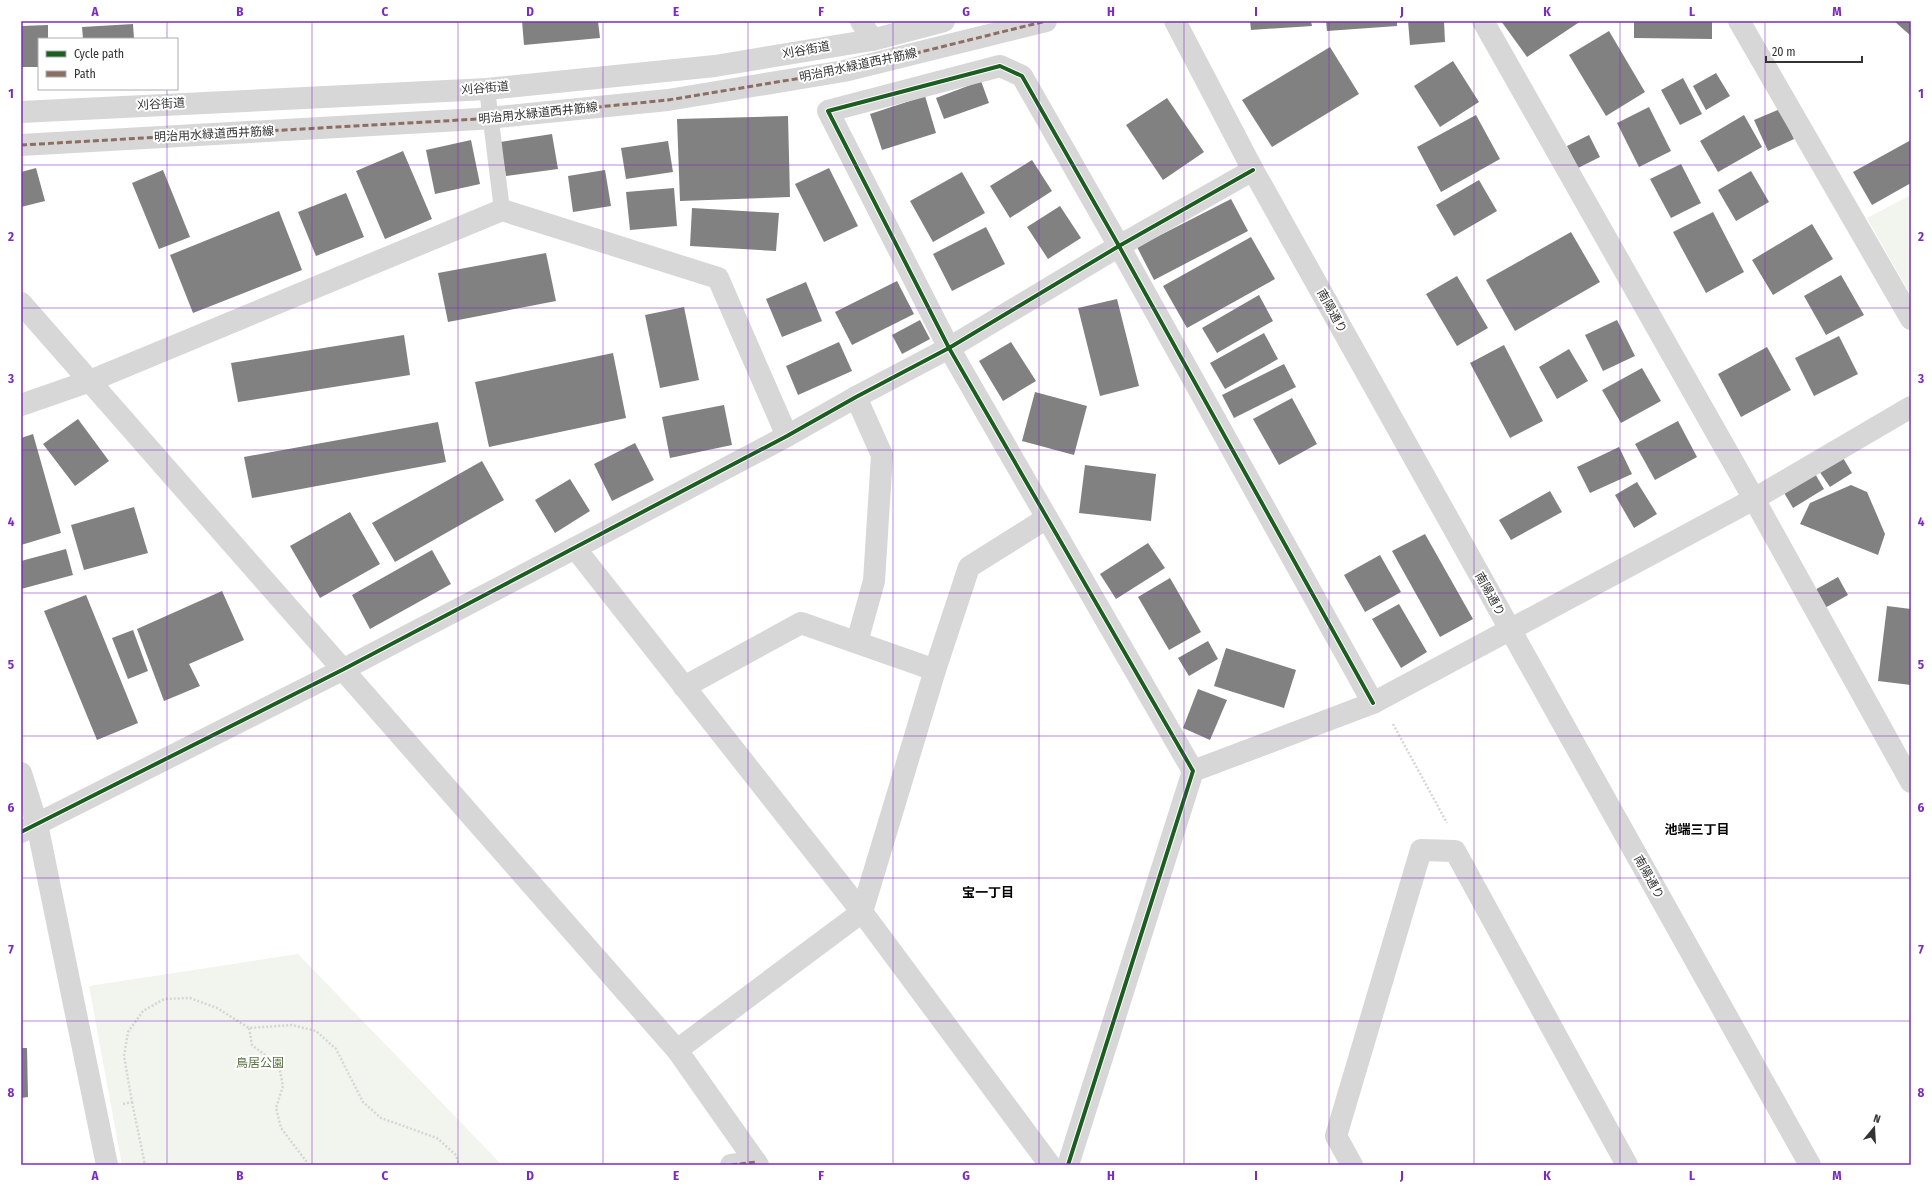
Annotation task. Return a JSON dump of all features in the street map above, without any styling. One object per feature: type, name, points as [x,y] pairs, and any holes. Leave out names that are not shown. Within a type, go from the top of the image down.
[{"type":"street","name":"刈谷街道","points":[[21,112],[487,89],[715,66],[866,30],[944,21]]},
{"type":"street","name":"明治用水緑道西井筋線","points":[[21,145],[491,118],[668,100],[844,71],[1046,21]]},
{"type":"street","name":"南陽通り","points":[[1175,21],[1253,170],[1810,1165]]},
{"type":"street","points":[[1483,21],[1754,499],[1911,782]]},
{"type":"street","points":[[1739,21],[1911,320]]},
{"type":"street","points":[[1068,1165],[1193,771],[949,348],[828,111],[1000,66],[1022,76],[1119,246],[1373,703]]},
{"type":"street","points":[[29,828],[344,669],[787,436],[856,397],[949,348],[1119,246],[1253,170]]},
{"type":"street","points":[[21,405],[90,381],[502,210],[718,278],[787,436]]},
{"type":"street","points":[[21,303],[677,1050],[757,1163]]},
{"type":"street","points":[[856,397],[882,456],[874,581],[857,642]]},
{"type":"street","points":[[1193,771],[1373,703],[1754,499],[1911,407]]},
{"type":"street","points":[[677,1050],[862,912],[935,670],[970,566],[1047,518]]},
{"type":"street","points":[[575,548],[862,912],[1050,1165]]},
{"type":"street","points":[[684,687],[801,623],[935,670]]},
{"type":"street","points":[[21,773],[29,828],[107,1165]]},
{"type":"street","points":[[1352,1165],[1336,1136],[1421,850],[1456,851],[1627,1165]]},
{"type":"street","points":[[731,1165],[757,1163]]},
{"type":"lane","points":[[487,89],[502,210]]},
{"type":"path","points":[[1373,703],[1385,709],[1446,822],[1456,851]]},
{"type":"path","points":[[145,1165],[124,1056],[128,1032],[143,1011],[164,999],[190,998],[217,1008],[249,1028],[292,1025],[316,1031],[336,1049],[363,1102],[381,1118],[437,1138],[456,1156],[459,1165]]},
{"type":"path","points":[[249,1028],[252,1045],[279,1066],[283,1086],[276,1108],[280,1128],[309,1165]]},
{"type":"path","points":[[95,1109],[132,1102]]},
{"type":"green space","points":[[1911,195],[1911,296],[1867,218]]},
{"type":"green space","name":"鳥居公園","points":[[298,954],[502,1165],[122,1165],[89,986]]},
{"type":"building","points":[[522,21],[598,21],[600,38],[524,45]]},
{"type":"building","points":[[1250,21],[1311,21],[1312,26],[1251,30]]},
{"type":"building","points":[[1326,21],[1397,21],[1397,26],[1327,31]]},
{"type":"building","points":[[1408,21],[1444,21],[1445,42],[1410,45]]},
{"type":"building","points":[[1501,21],[1581,21],[1527,57]]},
{"type":"building","points":[[1634,21],[1712,21],[1712,39],[1634,38]]},
{"type":"building","points":[[1894,21],[1911,21],[1911,36]]},
{"type":"building","points":[[133,24],[134,38],[83,38],[82,27]]},
{"type":"building","points":[[48,25],[48,38],[38,38],[38,67],[21,67],[21,26]]},
{"type":"building","points":[[1609,31],[1645,92],[1606,116],[1569,55]]},
{"type":"building","points":[[1330,47],[1359,94],[1272,147],[1242,100]]},
{"type":"building","points":[[1453,61],[1479,102],[1440,127],[1414,86]]},
{"type":"building","points":[[1716,73],[1730,96],[1706,110],[1693,86]]},
{"type":"building","points":[[1683,78],[1702,114],[1680,125],[1661,90]]},
{"type":"building","points":[[981,81],[989,103],[944,119],[936,98]]},
{"type":"building","points":[[925,96],[936,133],[882,150],[870,114]]},
{"type":"building","points":[[1167,98],[1204,152],[1163,180],[1126,125]]},
{"type":"building","points":[[1649,107],[1671,151],[1639,167],[1617,123]]},
{"type":"building","points":[[1780,109],[1794,139],[1768,151],[1754,120]]},
{"type":"building","points":[[1476,115],[1500,159],[1441,192],[1417,147]]},
{"type":"building","points":[[1744,115],[1762,147],[1718,172],[1700,141]]},
{"type":"building","points":[[788,116],[790,197],[680,201],[677,119]]},
{"type":"building","points":[[552,134],[558,169],[506,176],[500,142]]},
{"type":"building","points":[[1589,135],[1600,157],[1578,168],[1567,146]]},
{"type":"building","points":[[471,140],[480,184],[435,194],[426,150]]},
{"type":"building","points":[[1911,140],[1911,183],[1872,205],[1853,172]]},
{"type":"building","points":[[668,141],[673,172],[626,179],[621,148]]},
{"type":"building","points":[[403,151],[432,219],[385,239],[356,171]]},
{"type":"building","points":[[1032,160],[1052,191],[1010,218],[990,186]]},
{"type":"building","points":[[1681,164],[1701,203],[1671,218],[1650,179]]},
{"type":"building","points":[[36,168],[45,201],[21,207],[21,172]]},
{"type":"building","points":[[829,168],[858,226],[824,242],[795,184]]},
{"type":"building","points":[[163,170],[190,237],[159,249],[132,183]]},
{"type":"building","points":[[605,170],[611,206],[573,212],[568,176]]},
{"type":"building","points":[[1751,171],[1769,202],[1736,221],[1718,190]]},
{"type":"building","points":[[962,172],[985,213],[933,242],[910,201]]},
{"type":"building","points":[[1479,180],[1497,211],[1454,236],[1436,205]]},
{"type":"building","points":[[674,188],[677,226],[630,230],[626,192]]},
{"type":"building","points":[[346,193],[364,237],[316,256],[298,212]]},
{"type":"building","points":[[1231,199],[1248,231],[1154,280],[1137,247]]},
{"type":"building","points":[[1060,206],[1081,238],[1048,259],[1027,227]]},
{"type":"building","points":[[692,208],[779,213],[776,251],[690,246]]},
{"type":"building","points":[[279,211],[302,270],[193,313],[170,255]]},
{"type":"building","points":[[1713,212],[1744,272],[1706,293],[1673,232]]},
{"type":"building","points":[[1812,224],[1833,259],[1773,295],[1752,260]]},
{"type":"building","points":[[986,227],[1005,264],[952,291],[933,254]]},
{"type":"building","points":[[1571,232],[1600,282],[1515,331],[1486,280]]},
{"type":"building","points":[[1251,237],[1275,279],[1187,328],[1163,286]]},
{"type":"building","points":[[546,253],[556,301],[448,322],[438,273]]},
{"type":"building","points":[[1841,275],[1864,315],[1826,335],[1804,296]]},
{"type":"building","points":[[1457,276],[1488,328],[1457,346],[1426,294]]},
{"type":"building","points":[[897,281],[914,314],[852,345],[835,312]]},
{"type":"building","points":[[806,282],[822,321],[782,337],[766,299]]},
{"type":"building","points":[[1259,295],[1273,321],[1217,353],[1202,328]]},
{"type":"building","points":[[1117,299],[1139,386],[1100,396],[1078,308]]},
{"type":"building","points":[[684,307],[699,380],[660,388],[645,315]]},
{"type":"building","points":[[920,320],[930,339],[902,354],[892,335]]},
{"type":"building","points":[[1617,320],[1635,356],[1603,371],[1585,335]]},
{"type":"building","points":[[1264,333],[1278,359],[1225,389],[1210,363]]},
{"type":"building","points":[[404,335],[410,375],[238,402],[231,363]]},
{"type":"building","points":[[1839,336],[1858,374],[1814,396],[1795,358]]},
{"type":"building","points":[[839,342],[852,371],[798,395],[786,366]]},
{"type":"building","points":[[1011,342],[1036,381],[1003,401],[979,361]]},
{"type":"building","points":[[1504,345],[1543,421],[1510,438],[1470,363]]},
{"type":"building","points":[[1767,347],[1791,390],[1741,417],[1718,374]]},
{"type":"building","points":[[1569,349],[1588,381],[1557,399],[1539,367]]},
{"type":"building","points":[[613,353],[626,418],[489,447],[475,382]]},
{"type":"building","points":[[1284,364],[1296,387],[1234,418],[1222,395]]},
{"type":"building","points":[[1642,368],[1661,401],[1621,423],[1602,390]]},
{"type":"building","points":[[1035,392],[1087,406],[1074,455],[1022,441]]},
{"type":"building","points":[[1292,398],[1317,444],[1279,465],[1253,419]]},
{"type":"building","points":[[724,405],[732,445],[670,458],[662,417]]},
{"type":"building","points":[[78,419],[109,461],[75,486],[43,444]]},
{"type":"building","points":[[1678,421],[1697,457],[1655,480],[1635,444]]},
{"type":"building","points":[[438,422],[446,462],[252,498],[244,457]]},
{"type":"building","points":[[33,434],[61,533],[21,545],[21,438]]},
{"type":"building","points":[[635,443],[654,480],[612,501],[594,464]]},
{"type":"building","points":[[1619,447],[1632,474],[1590,493],[1577,467]]},
{"type":"building","points":[[1842,456],[1852,473],[1830,487],[1819,471]]},
{"type":"building","points":[[482,461],[504,500],[395,562],[372,523]]},
{"type":"building","points":[[1085,465],[1156,474],[1151,521],[1079,513]]},
{"type":"building","points":[[1814,472],[1824,489],[1793,508],[1783,491]]},
{"type":"building","points":[[570,479],[590,511],[555,533],[535,500]]},
{"type":"building","points":[[1637,482],[1657,514],[1634,528],[1615,495]]},
{"type":"building","points":[[1851,485],[1867,492],[1885,534],[1878,555],[1800,524],[1810,503]]},
{"type":"building","points":[[1550,491],[1562,512],[1511,540],[1499,520]]},
{"type":"building","points":[[134,507],[148,553],[84,570],[71,525]]},
{"type":"building","points":[[350,512],[380,564],[320,598],[290,546]]},
{"type":"building","points":[[1425,534],[1473,619],[1440,637],[1392,551]]},
{"type":"building","points":[[1148,543],[1165,568],[1116,599],[1100,574]]},
{"type":"building","points":[[66,549],[73,575],[21,589],[21,561]]},
{"type":"building","points":[[432,550],[451,584],[370,629],[352,595]]},
{"type":"building","points":[[1380,555],[1401,592],[1365,612],[1344,575]]},
{"type":"building","points":[[1838,577],[1848,595],[1823,609],[1813,591]]},
{"type":"building","points":[[1170,578],[1201,632],[1169,650],[1138,597]]},
{"type":"building","points":[[222,591],[244,640],[189,664],[200,686],[164,701],[137,629]]},
{"type":"building","points":[[86,595],[138,723],[97,740],[44,611]]},
{"type":"building","points":[[1399,604],[1427,652],[1401,668],[1372,619]]},
{"type":"building","points":[[1887,606],[1911,609],[1911,685],[1878,681]]},
{"type":"building","points":[[133,630],[148,671],[128,679],[112,638]]},
{"type":"building","points":[[1208,641],[1218,659],[1189,676],[1178,658]]},
{"type":"building","points":[[1226,648],[1296,670],[1284,708],[1214,686]]},
{"type":"building","points":[[1198,689],[1227,700],[1210,740],[1183,728]]},
{"type":"building","points":[[21,1048],[27,1048],[28,1097],[21,1098]]},
{"type":"marked path","points":[[21,145],[478,119],[668,100],[844,71],[1046,21]]},
{"type":"marked path","points":[[731,1165],[756,1162]]},
{"type":"cycle path","points":[[1068,1165],[1193,771],[949,348],[828,111],[1000,66],[1022,76],[1119,246],[1373,703]]},
{"type":"cycle path","points":[[21,832],[344,669],[787,436],[856,397],[949,348],[1119,246],[1253,170]]},
{"type":"district","name":"池端三丁目","points":[[1697,829]]},
{"type":"district","name":"宝一丁目","points":[[988,892]]}]
